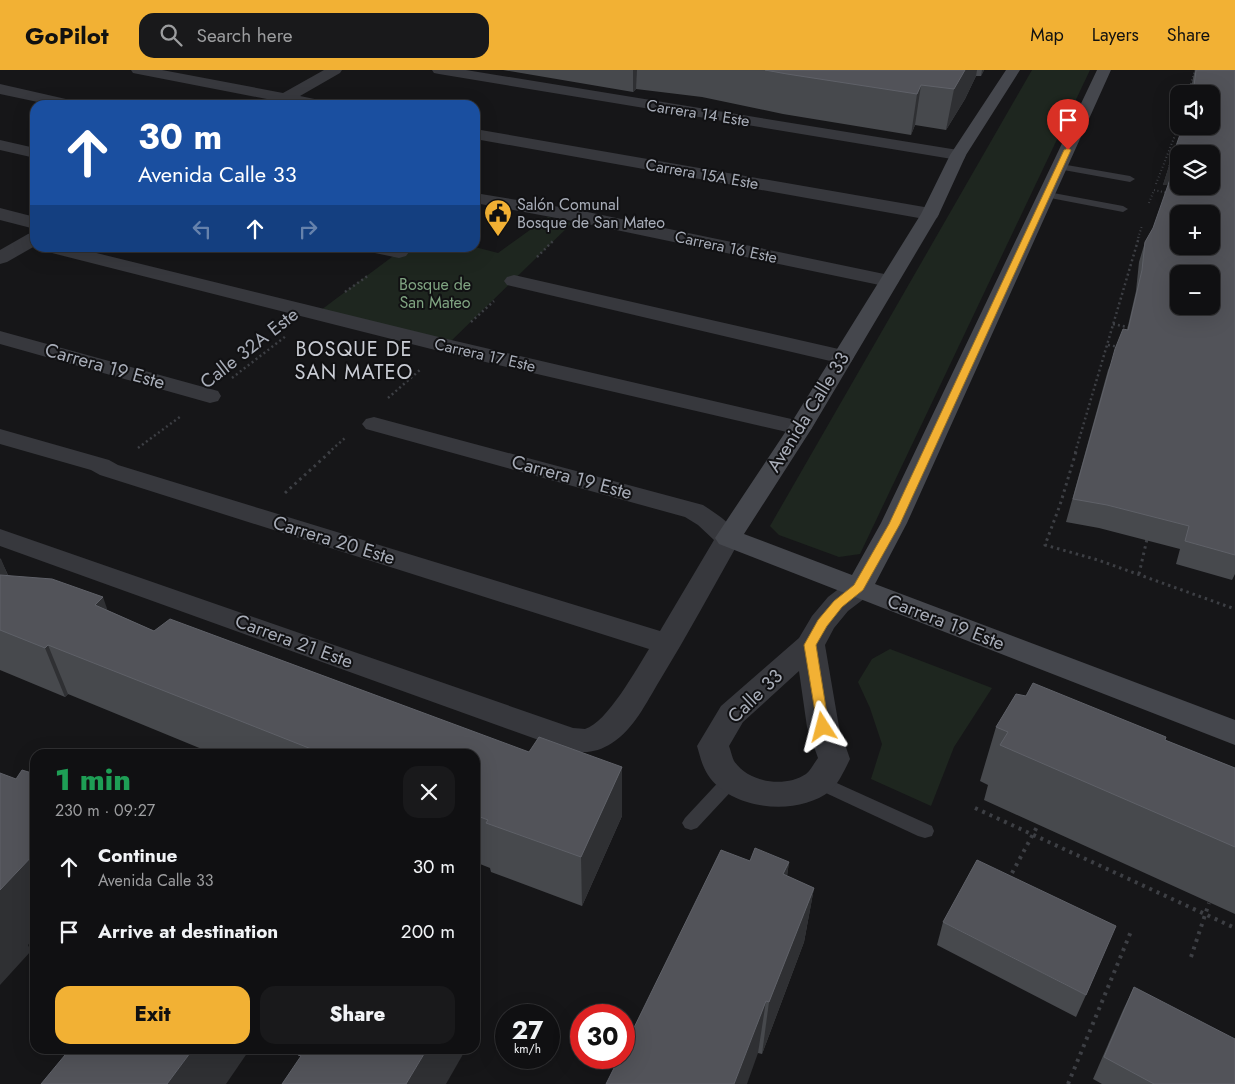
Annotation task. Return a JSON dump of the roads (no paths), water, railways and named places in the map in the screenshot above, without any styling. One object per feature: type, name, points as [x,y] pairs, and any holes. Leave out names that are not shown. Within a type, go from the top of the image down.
[{"type":"street","points":[[138,70],[273,100]]},
{"type":"street","points":[[280,100],[335,70]]},
{"type":"street","name":"Carrera 14 Este","points":[[440,70],[958,155]]},
{"type":"street","name":"Avenida Calle 33","points":[[589,741],[602,734],[620,719],[667,644],[728,538],[800,428],[930,214],[958,155],[1013,70]]},
{"type":"street","points":[[859,588],[894,524],[1048,195],[1104,70]]},
{"type":"street","points":[[0,89],[50,100]]},
{"type":"street","name":"Carrera 15A Este","points":[[480,135],[930,214]]},
{"type":"street","points":[[0,145],[30,152]]},
{"type":"street","name":"Carrera 16 Este","points":[[480,199],[578,216],[889,281]]},
{"type":"street","points":[[0,214],[30,222]]},
{"type":"street","points":[[0,258],[30,243]]},
{"type":"street","name":"Carrera 17 Este","points":[[71,252],[447,346],[800,428]]},
{"type":"street","points":[[514,281],[843,357]]},
{"type":"street","name":"Carrera 19 Este","points":[[0,337],[210,396]]},
{"type":"street","name":"Carrera 19 Este","points":[[374,424],[694,510],[708,519],[728,538],[1235,733]]},
{"type":"street","name":"Carrera 20 Este","points":[[0,436],[100,465],[109,470],[667,644]]},
{"type":"street","name":"Carrera 21 Este","points":[[0,536],[572,740],[589,741]]},
{"type":"street","name":"Calle 33","points":[[810,645],[823,727],[834,759],[819,782],[794,794],[774,795],[742,786],[720,767],[713,746],[732,714],[810,645],[827,617],[838,604],[859,588]]},
{"type":"lane","points":[[1061,166],[1130,180]]},
{"type":"lane","points":[[1048,195],[1123,209]]},
{"type":"lane","points":[[691,823],[732,779]]},
{"type":"lane","points":[[819,782],[925,831]]},
{"type":"place","name":"Salón Comunal Bosque de San Mateo","points":[[498,237]]},
{"type":"district","name":"BOSQUE DE SAN MATEO","points":[[354,360]]},
{"type":"park label","name":"Bosque de San Mateo","points":[[435,293]]}]
